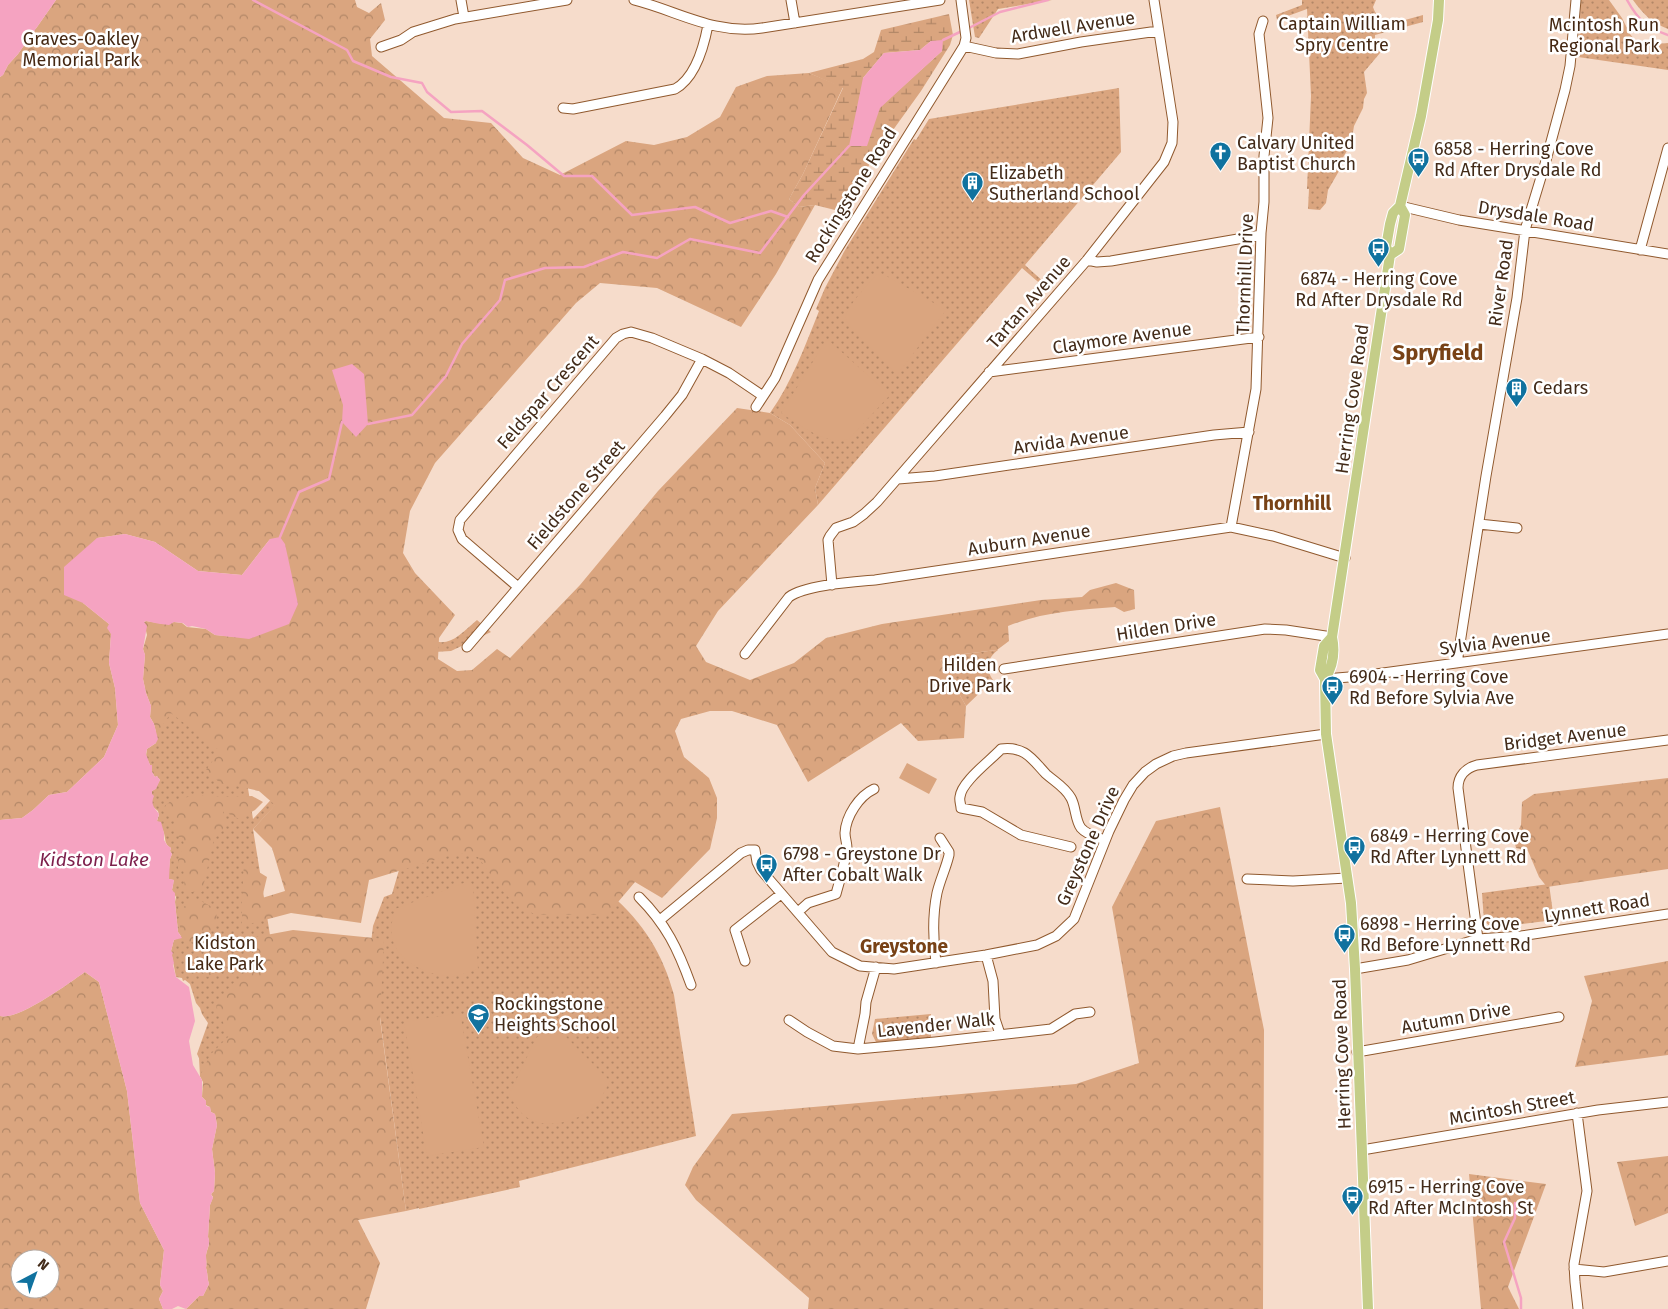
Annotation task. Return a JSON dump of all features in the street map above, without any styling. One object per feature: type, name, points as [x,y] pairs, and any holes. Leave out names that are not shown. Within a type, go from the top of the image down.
[{"type":"main road","name":"Herring Cove Road","points":[[1368,1309],[1355,969],[1347,878],[1326,734],[1325,679],[1320,670],[1324,646],[1332,637],[1390,255],[1398,249],[1405,215],[1400,206],[1421,116],[1438,20],[1439,0]]},
{"type":"street","points":[[461,0],[464,17]]},
{"type":"street","points":[[381,46],[401,40],[413,32],[464,17],[567,0]]},
{"type":"street","points":[[634,0],[708,25],[730,30],[746,30],[940,0]]},
{"type":"street","points":[[790,0],[795,23]]},
{"type":"street","points":[[961,0],[965,31],[964,46]]},
{"type":"street","name":"Tartan Avenue","points":[[832,585],[828,540],[831,534],[836,528],[853,522],[864,514],[898,479],[1087,260],[1162,166],[1170,150],[1173,122],[1154,0]]},
{"type":"street","name":"River Road","points":[[1457,663],[1517,298],[1524,230],[1545,164],[1565,90],[1570,66],[1576,0]]},
{"type":"street","name":"Thornhill Drive","points":[[1231,528],[1256,389],[1261,235],[1264,202],[1264,156],[1268,118],[1258,34],[1263,21]]},
{"type":"street","points":[[562,108],[573,109],[682,86],[691,74],[708,25]]},
{"type":"street","name":"Ardwell Avenue","points":[[964,46],[996,53],[1018,54],[1158,30]]},
{"type":"street","name":"Rockingstone Road","points":[[756,408],[775,378],[818,280],[916,120],[964,46]]},
{"type":"street","points":[[1640,250],[1668,148]]},
{"type":"street","name":"Drysdale Road","points":[[1400,206],[1459,220],[1668,254]]},
{"type":"street","points":[[1087,260],[1097,262],[1112,261],[1261,235]]},
{"type":"street","name":"Feldspar Crescent","points":[[518,587],[462,539],[458,526],[462,515],[619,336],[631,332],[637,333],[702,359],[729,373],[763,396]]},
{"type":"street","name":"Claymore Avenue","points":[[989,372],[1259,337]]},
{"type":"street","name":"Fieldstone Street","points":[[467,647],[665,416],[682,395],[702,359]]},
{"type":"street","name":"Arvida Avenue","points":[[898,479],[935,476],[1214,434],[1249,432]]},
{"type":"street","points":[[1479,524],[1517,528]]},
{"type":"street","name":"Auburn Avenue","points":[[745,654],[788,597],[799,591],[832,585],[1231,528],[1273,536],[1345,558]]},
{"type":"street","name":"Hilden Drive","points":[[1004,669],[1265,629],[1332,637]]},
{"type":"street","name":"Sylvia Avenue","points":[[1325,679],[1362,676],[1668,634]]},
{"type":"street","name":"Greystone Drive","points":[[660,920],[738,855],[748,850],[755,850],[757,862],[761,870],[832,952],[860,966],[894,970],[1038,945],[1051,940],[1074,919],[1080,908],[1105,840],[1130,789],[1145,772],[1161,761],[1186,753],[1326,734]]},
{"type":"street","name":"Bridget Avenue","points":[[1478,939],[1458,788],[1460,778],[1467,770],[1477,765],[1668,740]]},
{"type":"street","points":[[1071,847],[1021,835],[982,812],[961,808],[961,790],[969,779],[1001,749],[1016,750],[1033,758],[1046,774],[1065,789],[1073,802],[1078,822],[1083,830],[1088,834],[1105,840]]},
{"type":"street","points":[[798,912],[808,903],[836,894],[847,847],[845,833],[847,823],[856,805],[874,789]]},
{"type":"street","points":[[936,963],[933,934],[934,909],[949,855],[940,838]]},
{"type":"street","points":[[1247,879],[1293,881],[1347,878]]},
{"type":"street","points":[[745,961],[735,930],[781,894]]},
{"type":"street","points":[[639,897],[660,920],[676,947],[691,985]]},
{"type":"street","name":"Lynnett Road","points":[[1355,969],[1408,960],[1478,939],[1521,936],[1668,914]]},
{"type":"street","points":[[986,955],[993,981],[995,1019],[1000,1034]]},
{"type":"street","points":[[858,1049],[866,1002],[876,967]]},
{"type":"street","name":"Lavender Walk","points":[[789,1020],[833,1046],[858,1049],[1051,1029],[1072,1015],[1090,1012]]},
{"type":"street","name":"Autumn Drive","points":[[1357,1052],[1559,1017]]},
{"type":"street","name":"Mcintosh Street","points":[[1362,1150],[1577,1114],[1668,1102]]},
{"type":"street","points":[[1577,1114],[1587,1191],[1575,1254],[1574,1269],[1578,1309]]},
{"type":"street","points":[[1574,1269],[1604,1272],[1668,1261]]},
{"type":"green space","name":"Graves-Oakley Memorial Park","points":[[56,0],[355,0],[357,7],[369,13],[381,3],[385,20],[370,39],[372,56],[444,118],[491,123],[523,158],[560,175],[626,141],[654,145],[687,137],[720,117],[736,87],[767,76],[809,73],[843,87],[803,174],[789,199],[799,207],[815,205],[776,274],[741,327],[657,288],[600,283],[576,303],[435,463],[410,511],[403,553],[415,573],[455,615],[439,638],[438,659],[457,671],[472,670],[497,649],[510,658],[580,585],[658,491],[737,408],[770,413],[790,425],[825,463],[815,488],[818,505],[718,611],[696,646],[706,662],[750,680],[794,663],[826,638],[882,624],[1041,600],[1082,597],[1090,590],[1116,583],[1134,590],[1135,609],[1124,612],[1115,607],[1060,612],[1021,621],[1008,626],[1009,641],[997,650],[955,655],[940,660],[966,706],[964,738],[918,741],[901,723],[808,782],[777,725],[732,711],[710,711],[681,719],[675,731],[684,757],[709,778],[717,798],[717,818],[710,849],[662,898],[635,882],[607,915],[536,915],[515,904],[500,888],[478,857],[458,853],[369,880],[361,923],[291,913],[242,926],[244,863],[267,877],[262,898],[285,891],[272,848],[253,829],[275,805],[259,791],[219,782],[206,770],[220,751],[171,713],[156,732],[150,717],[151,706],[143,679],[145,655],[143,649],[147,635],[144,622],[182,623],[187,627],[206,629],[215,635],[236,637],[270,539],[242,575],[198,571],[155,542],[125,534],[97,538],[83,603],[109,624],[111,634],[109,663],[115,688],[118,725],[104,757],[67,792],[49,795],[22,818],[0,820],[0,77]]},
{"type":"green space","points":[[969,0],[1052,0],[998,9],[979,38],[975,37]]},
{"type":"green space","name":"Captain William Spry Centre","points":[[1302,0],[1376,0],[1373,7],[1379,18],[1376,28],[1423,15],[1423,22],[1375,35],[1375,42],[1381,46],[1380,53],[1364,72],[1367,93],[1363,108],[1354,126],[1351,144],[1328,190],[1326,203],[1320,210],[1308,209],[1309,189],[1307,189],[1311,96],[1307,9],[1277,20],[1276,15],[1302,5]]},
{"type":"green space","name":"Mcintosh Run Regional Park","points":[[1581,0],[1609,0],[1638,44],[1668,43],[1668,70],[1578,57]]},
{"type":"green space","name":"Mcintosh Run Regional Park","points":[[1633,0],[1668,0],[1668,29],[1648,17]]},
{"type":"green space","points":[[949,14],[953,35],[950,45],[921,91],[839,211],[815,205],[799,207],[789,199],[803,174],[843,88],[809,73],[863,59],[874,52],[881,30]],"holes":[[[931,41],[942,51],[879,108],[863,78],[884,53],[920,50]]]},
{"type":"green space","points":[[1119,88],[1121,152],[1025,265],[1046,284],[1044,287],[1022,268],[818,505],[815,488],[825,463],[790,425],[770,413],[798,364],[819,311],[816,309],[825,288],[845,250],[914,139],[916,140],[929,119]]},
{"type":"green space","points":[[883,274],[946,310],[897,375],[852,329],[846,319],[848,311],[859,295],[876,275]]},
{"type":"green space","points":[[827,339],[890,395],[849,439],[831,440],[822,437],[781,413]]},
{"type":"green space","name":"Kidston Lake Park","points":[[477,620],[491,632],[451,651],[418,653],[253,829],[312,1197],[200,1076],[197,1054],[208,1023],[196,1003],[190,984],[185,980],[183,981],[182,978],[176,977],[171,951],[174,940],[181,936],[178,932],[176,897],[172,890],[174,880],[168,879],[172,854],[171,848],[166,843],[163,831],[157,821],[158,811],[152,806],[152,791],[160,780],[152,772],[151,765],[146,756],[147,749],[156,743],[156,732],[223,636],[253,819],[423,636],[439,642],[446,642],[458,636]]},
{"type":"green space","name":"Hilden Drive Park","points":[[998,650],[991,657],[988,664],[990,676],[993,680],[966,706],[940,660],[955,655]]},
{"type":"green space","points":[[907,763],[937,779],[929,794],[899,778]]},
{"type":"green space","points":[[1668,778],[1668,869],[1547,887],[1539,877],[1528,851],[1516,848],[1514,839],[1521,825],[1522,802],[1534,794]]},
{"type":"green space","points":[[196,795],[252,796],[263,802],[255,810],[239,819],[223,811],[225,828],[214,839],[202,892],[185,892],[183,864],[178,874],[178,860],[184,844],[182,837],[178,837],[174,820],[164,813],[162,808],[171,801]]},
{"type":"green space","points":[[1220,807],[1264,1030],[1263,1309],[808,1309],[809,1298],[696,1200],[685,1185],[693,1167],[732,1114],[1076,1084],[1139,1063],[1112,907],[1156,821]]},
{"type":"green space","name":"Rockingstone Heights School","points":[[413,836],[611,895],[633,916],[658,952],[674,995],[696,1136],[519,1181],[520,1187],[406,1211],[380,1017],[369,960],[373,926],[384,897],[392,894],[399,870]]},
{"type":"green space","points":[[469,881],[473,885],[478,969],[459,975],[448,976],[430,973],[413,965],[405,959],[394,945],[391,929],[395,909]]},
{"type":"green space","points":[[1549,884],[1554,920],[1492,928],[1484,921],[1482,893]]},
{"type":"green space","points":[[188,899],[201,901],[216,909],[217,912],[210,932],[203,931],[198,943],[181,938],[178,907],[187,906]]},
{"type":"green space","points":[[293,930],[384,939],[380,1019],[406,1211],[358,1220],[380,1263],[366,1309],[186,1309],[199,1296],[203,1296],[209,1284],[206,1255],[209,1244],[210,1205],[213,1197],[211,1194],[214,1191],[215,1173],[212,1149],[217,1125],[215,1114],[211,1112],[210,1107],[206,1105],[206,1101],[202,1097],[203,1082],[200,1076],[210,1055],[229,1036],[216,1006],[231,985],[248,972],[244,939]]},
{"type":"green space","points":[[221,935],[229,943],[228,956],[221,967],[207,977],[211,963],[207,945],[215,948]]},
{"type":"green space","points":[[1668,961],[1668,1055],[1575,1067],[1592,1001],[1584,976]]},
{"type":"green space","points":[[85,972],[99,982],[127,1091],[140,1203],[164,1250],[160,1285],[163,1291],[159,1299],[163,1309],[0,1309],[0,1016],[19,1013],[56,992]]},
{"type":"green space","points":[[460,1013],[484,1147],[427,1156],[404,1022]]},
{"type":"green space","points":[[931,1014],[931,1039],[877,1044],[872,1034],[875,1019]]},
{"type":"green space","points":[[551,1031],[564,1035],[610,1081],[594,1107],[579,1117],[551,1124],[533,1121],[525,1116],[509,1095],[536,1038],[543,1033]]},
{"type":"green space","points":[[1668,1156],[1668,1213],[1635,1226],[1617,1162]]},
{"type":"green space","points":[[1469,1174],[1546,1184],[1508,1287],[1519,1309],[1481,1309]]},
{"type":"water","points":[[0,0],[56,0],[0,77]]},
{"type":"water","points":[[943,40],[942,51],[880,108],[867,146],[849,146],[863,78],[884,53],[920,50],[931,41]]},
{"type":"water","points":[[352,364],[364,374],[368,424],[356,437],[342,422],[343,405],[332,370]]},
{"type":"water","name":"Kidston Lake","points":[[125,534],[155,542],[198,571],[242,575],[270,539],[280,537],[285,544],[298,604],[289,624],[249,639],[215,635],[206,629],[188,627],[183,623],[174,622],[169,625],[144,622],[147,626],[143,649],[145,655],[143,679],[151,706],[150,717],[158,739],[156,743],[147,749],[146,754],[150,765],[152,765],[152,772],[160,780],[156,789],[152,791],[154,796],[153,804],[159,814],[157,821],[161,822],[164,840],[171,848],[169,879],[174,880],[172,890],[175,893],[178,932],[182,938],[174,940],[171,951],[173,953],[173,965],[176,977],[189,987],[195,1021],[189,1041],[193,1065],[202,1080],[202,1097],[206,1101],[206,1106],[210,1107],[211,1112],[215,1114],[217,1125],[212,1149],[215,1173],[214,1191],[211,1194],[213,1198],[210,1205],[209,1244],[206,1255],[209,1284],[203,1296],[199,1296],[186,1309],[178,1306],[172,1309],[163,1309],[159,1299],[163,1291],[160,1285],[164,1250],[140,1203],[127,1091],[99,982],[85,972],[31,1007],[19,1013],[0,1016],[0,820],[22,818],[49,795],[67,792],[104,757],[118,725],[115,688],[109,663],[111,634],[107,628],[109,624],[83,603],[64,595],[64,567],[97,538]]},
{"type":"waterway","points":[[253,0],[347,50],[353,61],[391,77],[422,83],[427,92],[451,112],[482,111],[564,176],[592,176],[632,215],[695,207],[730,223],[771,211],[788,217]]},
{"type":"waterway","points":[[967,29],[1000,12],[1048,0]]},
{"type":"waterway","points":[[1627,0],[1635,13],[1644,22],[1668,35]]},
{"type":"waterway","points":[[943,40],[962,31]]},
{"type":"waterway","points":[[368,424],[412,415],[446,376],[462,344],[500,300],[505,280],[545,268],[584,267],[623,252],[657,258],[690,239],[760,253],[804,195],[849,146]]},
{"type":"waterway","points":[[280,537],[299,492],[329,479],[342,422]]},
{"type":"waterway","points":[[1515,1203],[1515,1218],[1504,1242],[1521,1298],[1521,1309]]},
{"type":"place","name":"Calvary United Baptist Church","points":[[1221,172]]},
{"type":"place","name":"6858 - Herring Cove Rd After Drysdale Rd","points":[[1418,178]]},
{"type":"place","name":"Elizabeth Sutherland School","points":[[973,202]]},
{"type":"place","name":"6874 - Herring Cove Rd After Drysdale Rd","points":[[1379,268]]},
{"type":"place","name":"Cedars","points":[[1517,407]]},
{"type":"place","name":"6904 - Herring Cove Rd Before Sylvia Ave","points":[[1333,706]]},
{"type":"place","name":"6849 - Herring Cove Rd After Lynnett Rd","points":[[1354,865]]},
{"type":"place","name":"6798 - Greystone Dr After Cobalt Walk","points":[[767,883]]},
{"type":"place","name":"6898 - Herring Cove Rd Before Lynnett Rd","points":[[1344,953]]},
{"type":"place","name":"Rockingstone Heights School","points":[[478,1033]]},
{"type":"place","name":"6915 - Herring Cove Rd After McIntosh St","points":[[1352,1216]]},
{"type":"district","name":"Spryfield","points":[[1438,352]]},
{"type":"district","name":"Thornhill","points":[[1292,503]]},
{"type":"district","name":"Greystone","points":[[904,946]]}]
